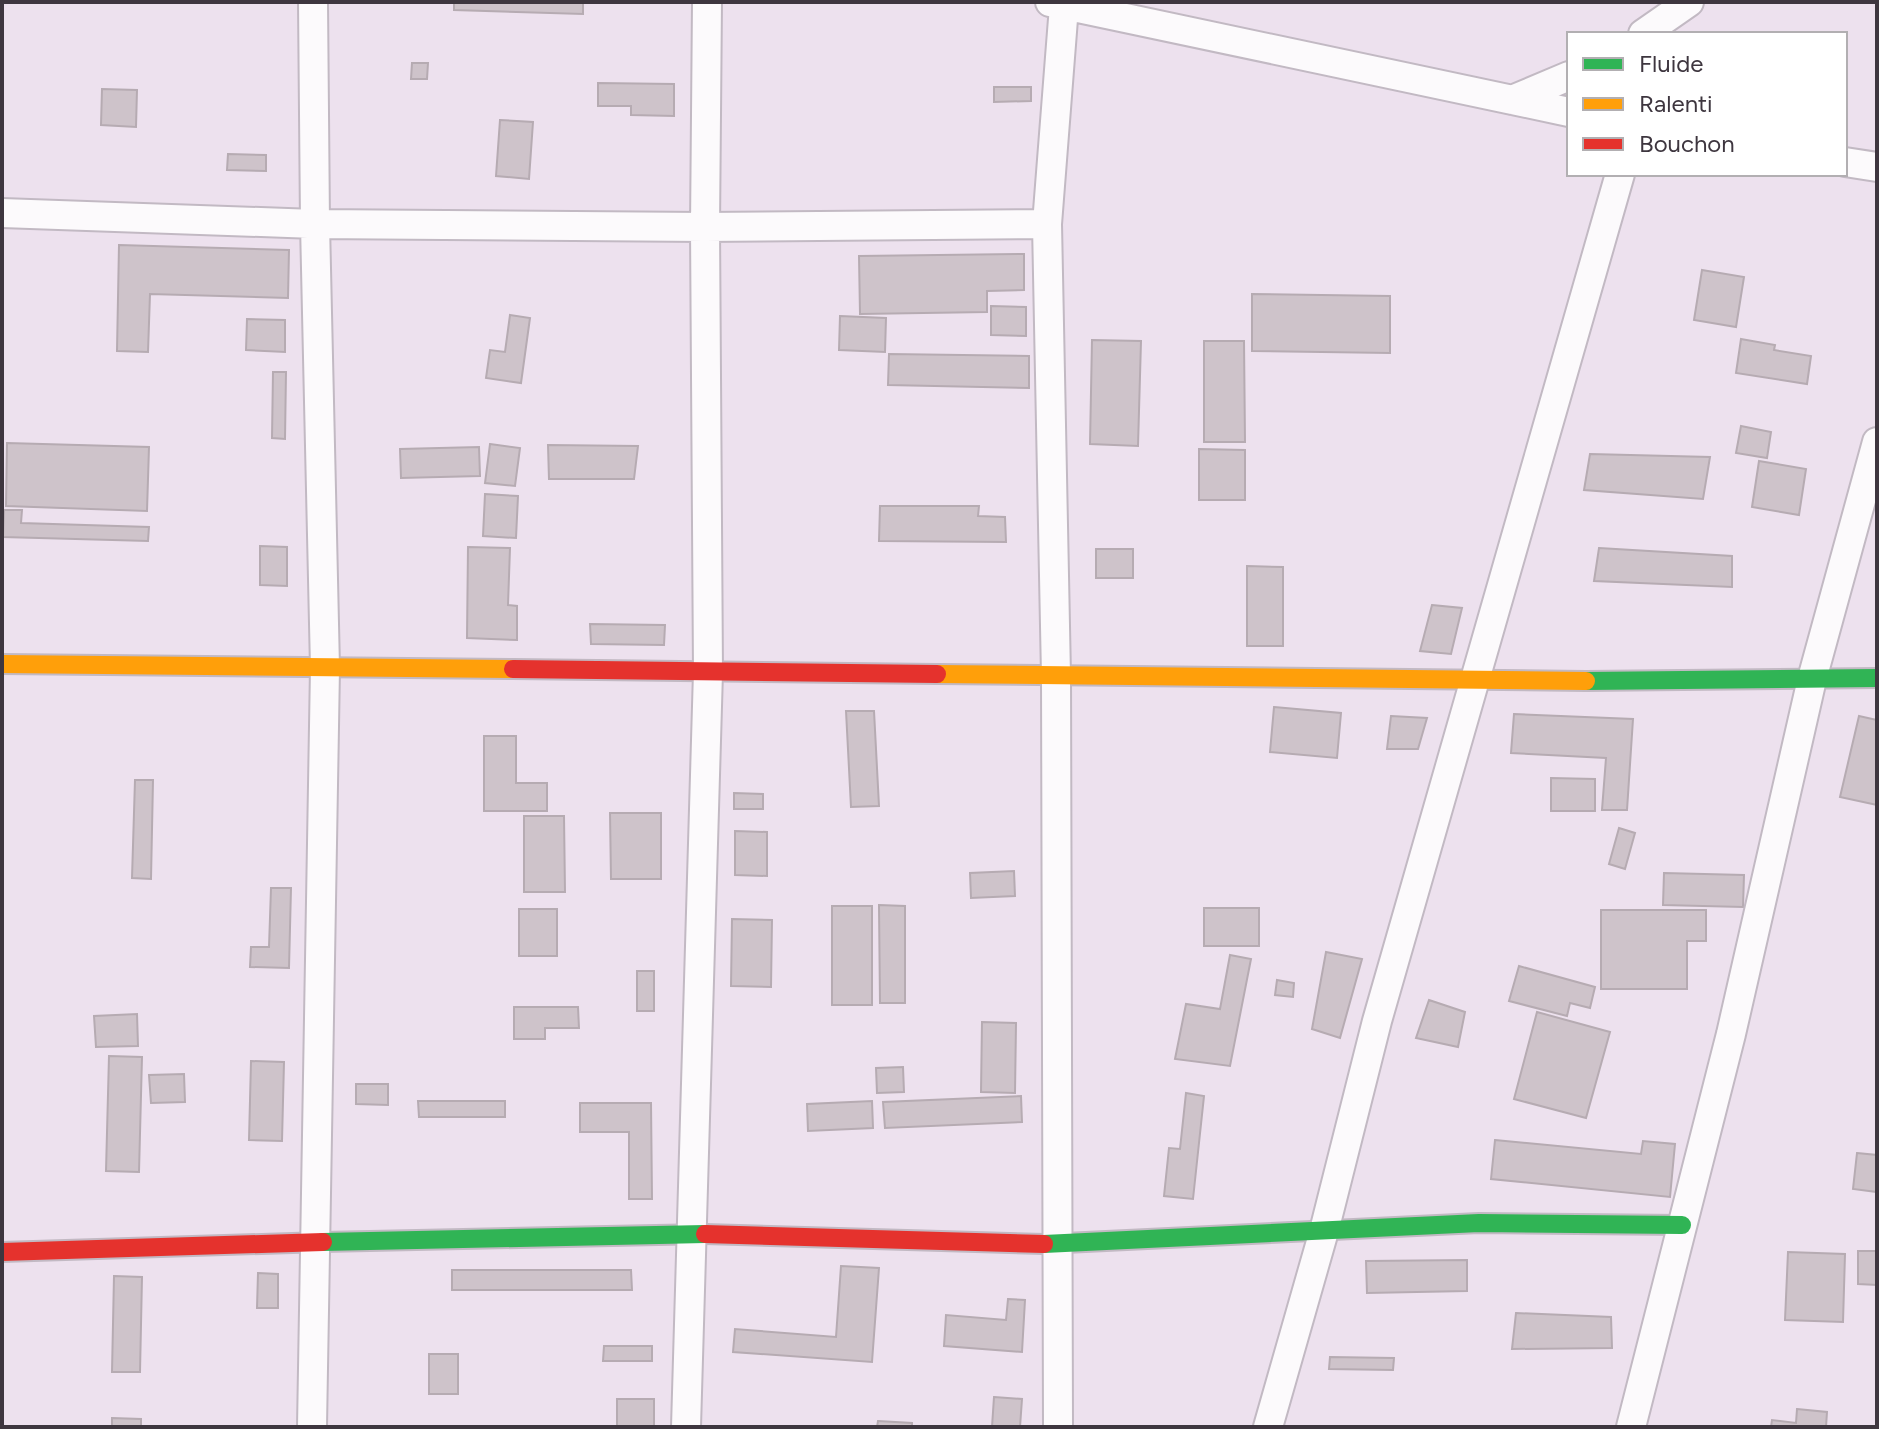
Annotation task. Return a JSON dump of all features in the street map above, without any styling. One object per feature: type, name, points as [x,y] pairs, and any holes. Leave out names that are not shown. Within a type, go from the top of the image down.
[{"type":"street","points":[[312,1427],[325,668],[313,2]]},
{"type":"street","points":[[686,1427],[708,672],[707,2]]},
{"type":"street","points":[[1646,32],[1689,2]]},
{"type":"street","points":[[1058,1427],[1056,676],[1047,224],[1057,4],[1567,112]]},
{"type":"street","points":[[1512,100],[1567,77]]},
{"type":"street","points":[[1847,162],[1877,167]]},
{"type":"street","points":[[1268,1427],[1324,1231],[1377,1021],[1619,176]]},
{"type":"street","points":[[2,213],[315,224],[705,227],[1047,224]]},
{"type":"street","points":[[1631,1427],[1731,1034],[1812,679],[1877,442]]},
{"type":"street","points":[[2,664],[1590,681],[1877,678]]},
{"type":"street","points":[[2,1252],[691,1234],[1056,1244],[1479,1223],[1682,1225]]},
{"type":"building","points":[[454,2],[583,2],[583,14],[454,10]]},
{"type":"building","points":[[412,63],[428,63],[427,79],[411,79]]},
{"type":"building","points":[[598,83],[674,84],[674,116],[631,115],[631,106],[598,106]]},
{"type":"building","points":[[994,87],[1031,87],[1031,101],[994,102]]},
{"type":"building","points":[[102,89],[137,90],[136,127],[101,125]]},
{"type":"building","points":[[500,120],[533,122],[529,179],[496,176]]},
{"type":"building","points":[[228,154],[266,155],[266,171],[227,170]]},
{"type":"building","points":[[119,245],[289,250],[288,298],[150,294],[148,352],[117,351]]},
{"type":"building","points":[[1024,254],[1024,290],[987,291],[987,312],[860,314],[859,256]]},
{"type":"building","points":[[1702,270],[1744,277],[1736,327],[1694,320]]},
{"type":"building","points":[[1252,294],[1390,296],[1390,353],[1252,351]]},
{"type":"building","points":[[991,306],[1026,307],[1026,336],[991,335]]},
{"type":"building","points":[[510,315],[530,318],[521,383],[486,378],[490,350],[505,352]]},
{"type":"building","points":[[840,316],[886,318],[885,352],[839,350]]},
{"type":"building","points":[[247,319],[285,320],[285,352],[246,350]]},
{"type":"building","points":[[1741,339],[1775,345],[1774,350],[1811,356],[1807,384],[1736,373]]},
{"type":"building","points":[[1092,340],[1141,341],[1138,446],[1090,444]]},
{"type":"building","points":[[1204,341],[1244,341],[1245,442],[1204,442]]},
{"type":"building","points":[[889,354],[1029,356],[1029,388],[888,385]]},
{"type":"building","points":[[273,372],[286,372],[285,439],[272,438]]},
{"type":"building","points":[[1741,426],[1771,432],[1767,458],[1736,453]]},
{"type":"building","points":[[7,443],[149,447],[147,511],[6,506]]},
{"type":"building","points":[[490,444],[520,448],[515,486],[485,483]]},
{"type":"building","points":[[548,445],[638,446],[634,479],[549,479]]},
{"type":"building","points":[[479,447],[480,476],[401,478],[400,449]]},
{"type":"building","points":[[1199,449],[1245,450],[1245,500],[1199,500]]},
{"type":"building","points":[[1590,454],[1710,457],[1703,499],[1584,490]]},
{"type":"building","points":[[1759,461],[1806,469],[1799,515],[1752,507]]},
{"type":"building","points":[[485,494],[518,496],[516,538],[483,536]]},
{"type":"building","points":[[880,506],[979,506],[978,516],[1005,517],[1006,542],[879,541]]},
{"type":"building","points":[[4,510],[22,510],[21,523],[149,527],[148,541],[3,537]]},
{"type":"building","points":[[260,546],[287,547],[287,586],[260,585]]},
{"type":"building","points":[[468,547],[510,548],[508,605],[517,606],[517,640],[467,638]]},
{"type":"building","points":[[1599,548],[1732,556],[1732,587],[1594,581]]},
{"type":"building","points":[[1096,549],[1133,549],[1133,578],[1096,578]]},
{"type":"building","points":[[1247,566],[1283,567],[1283,646],[1247,646]]},
{"type":"building","points":[[1432,605],[1462,608],[1451,654],[1420,651]]},
{"type":"building","points":[[590,624],[665,625],[664,645],[591,644]]},
{"type":"building","points":[[1274,707],[1341,713],[1337,758],[1270,752]]},
{"type":"building","points":[[846,711],[874,711],[879,806],[851,807]]},
{"type":"building","points":[[1514,714],[1633,719],[1627,810],[1602,810],[1606,758],[1511,753]]},
{"type":"building","points":[[1391,716],[1427,718],[1418,749],[1387,749]]},
{"type":"building","points":[[1859,716],[1877,720],[1877,805],[1840,797]]},
{"type":"building","points":[[484,736],[516,736],[516,783],[547,783],[547,811],[484,811]]},
{"type":"building","points":[[1551,778],[1595,779],[1595,811],[1551,811]]},
{"type":"building","points":[[135,780],[153,780],[151,879],[132,878]]},
{"type":"building","points":[[734,793],[763,794],[763,809],[734,809]]},
{"type":"building","points":[[610,813],[661,813],[661,879],[611,879]]},
{"type":"building","points":[[524,816],[564,816],[565,892],[524,892]]},
{"type":"building","points":[[1619,828],[1635,833],[1625,869],[1609,864]]},
{"type":"building","points":[[735,831],[767,832],[767,876],[735,875]]},
{"type":"building","points":[[1014,871],[1015,896],[971,898],[970,873]]},
{"type":"building","points":[[1664,873],[1744,875],[1743,907],[1663,905]]},
{"type":"building","points":[[271,888],[291,888],[289,968],[250,967],[251,947],[269,947]]},
{"type":"building","points":[[879,905],[905,906],[905,1003],[880,1003]]},
{"type":"building","points":[[832,906],[872,906],[872,1005],[832,1005]]},
{"type":"building","points":[[1204,908],[1259,908],[1259,946],[1204,946]]},
{"type":"building","points":[[519,909],[557,909],[557,956],[519,956]]},
{"type":"building","points":[[1601,910],[1706,910],[1706,941],[1687,941],[1687,989],[1601,989]]},
{"type":"building","points":[[732,919],[772,920],[771,987],[731,986]]},
{"type":"building","points":[[1326,952],[1362,959],[1340,1038],[1312,1029]]},
{"type":"building","points":[[1230,955],[1251,959],[1230,1066],[1175,1059],[1186,1004],[1220,1009]]},
{"type":"building","points":[[1519,966],[1595,987],[1590,1008],[1570,1003],[1567,1016],[1509,1001]]},
{"type":"building","points":[[637,971],[654,971],[654,1011],[637,1011]]},
{"type":"building","points":[[1277,980],[1294,983],[1293,997],[1275,995]]},
{"type":"building","points":[[1429,1000],[1465,1012],[1458,1047],[1416,1038]]},
{"type":"building","points":[[514,1007],[578,1007],[579,1028],[545,1028],[545,1039],[514,1039]]},
{"type":"building","points":[[1537,1012],[1610,1032],[1586,1118],[1514,1099]]},
{"type":"building","points":[[137,1014],[138,1046],[96,1047],[94,1016]]},
{"type":"building","points":[[982,1022],[1016,1023],[1015,1093],[981,1092]]},
{"type":"building","points":[[109,1056],[142,1057],[139,1172],[106,1171]]},
{"type":"building","points":[[251,1061],[284,1062],[282,1141],[249,1140]]},
{"type":"building","points":[[903,1067],[904,1092],[877,1093],[876,1068]]},
{"type":"building","points":[[184,1074],[185,1102],[151,1103],[149,1075]]},
{"type":"building","points":[[356,1084],[388,1084],[388,1105],[356,1104]]},
{"type":"building","points":[[1186,1093],[1204,1096],[1193,1199],[1164,1196],[1169,1148],[1180,1149]]},
{"type":"building","points":[[1021,1096],[1022,1122],[885,1128],[883,1102]]},
{"type":"building","points":[[418,1101],[505,1101],[505,1117],[419,1117]]},
{"type":"building","points":[[872,1101],[873,1128],[808,1131],[807,1104]]},
{"type":"building","points":[[580,1103],[651,1103],[652,1199],[629,1199],[629,1132],[580,1132]]},
{"type":"building","points":[[1495,1140],[1641,1154],[1643,1141],[1675,1144],[1670,1197],[1491,1179]]},
{"type":"building","points":[[1857,1153],[1877,1155],[1877,1192],[1853,1189]]},
{"type":"building","points":[[1858,1251],[1877,1251],[1877,1285],[1858,1284]]},
{"type":"building","points":[[1788,1252],[1845,1254],[1843,1322],[1785,1320]]},
{"type":"building","points":[[1467,1260],[1467,1291],[1367,1293],[1366,1261]]},
{"type":"building","points":[[841,1266],[879,1268],[872,1362],[733,1352],[735,1329],[836,1337]]},
{"type":"building","points":[[452,1270],[631,1270],[632,1290],[452,1290]]},
{"type":"building","points":[[258,1273],[278,1274],[278,1308],[257,1308]]},
{"type":"building","points":[[114,1276],[142,1277],[140,1372],[112,1372]]},
{"type":"building","points":[[1008,1299],[1025,1300],[1022,1352],[944,1346],[946,1315],[1006,1320]]},
{"type":"building","points":[[1516,1313],[1611,1317],[1612,1348],[1512,1349]]},
{"type":"building","points":[[604,1346],[652,1346],[652,1361],[603,1361]]},
{"type":"building","points":[[429,1354],[458,1354],[458,1394],[429,1394]]},
{"type":"building","points":[[1330,1357],[1394,1358],[1393,1370],[1329,1369]]},
{"type":"building","points":[[994,1397],[1022,1399],[1020,1427],[992,1427]]},
{"type":"building","points":[[617,1399],[654,1399],[654,1426],[617,1426]]},
{"type":"building","points":[[1797,1409],[1827,1412],[1826,1427],[1771,1427],[1772,1420],[1796,1423]]},
{"type":"building","points":[[112,1418],[141,1419],[141,1427],[112,1427]]},
{"type":"building","points":[[878,1421],[912,1423],[912,1427],[877,1427]]},
{"type":"traffic: fast","points":[[1586,681],[1877,678]]},
{"type":"traffic: fast","points":[[1044,1244],[1479,1223],[1682,1225]]},
{"type":"traffic: fast","points":[[323,1242],[705,1234]]},
{"type":"traffic: slow","points":[[2,664],[513,669]]},
{"type":"traffic: slow","points":[[937,674],[1586,681]]},
{"type":"traffic: jam","points":[[513,669],[937,674]]},
{"type":"traffic: jam","points":[[705,1234],[1044,1244]]},
{"type":"traffic: jam","points":[[2,1252],[323,1242]]}]
